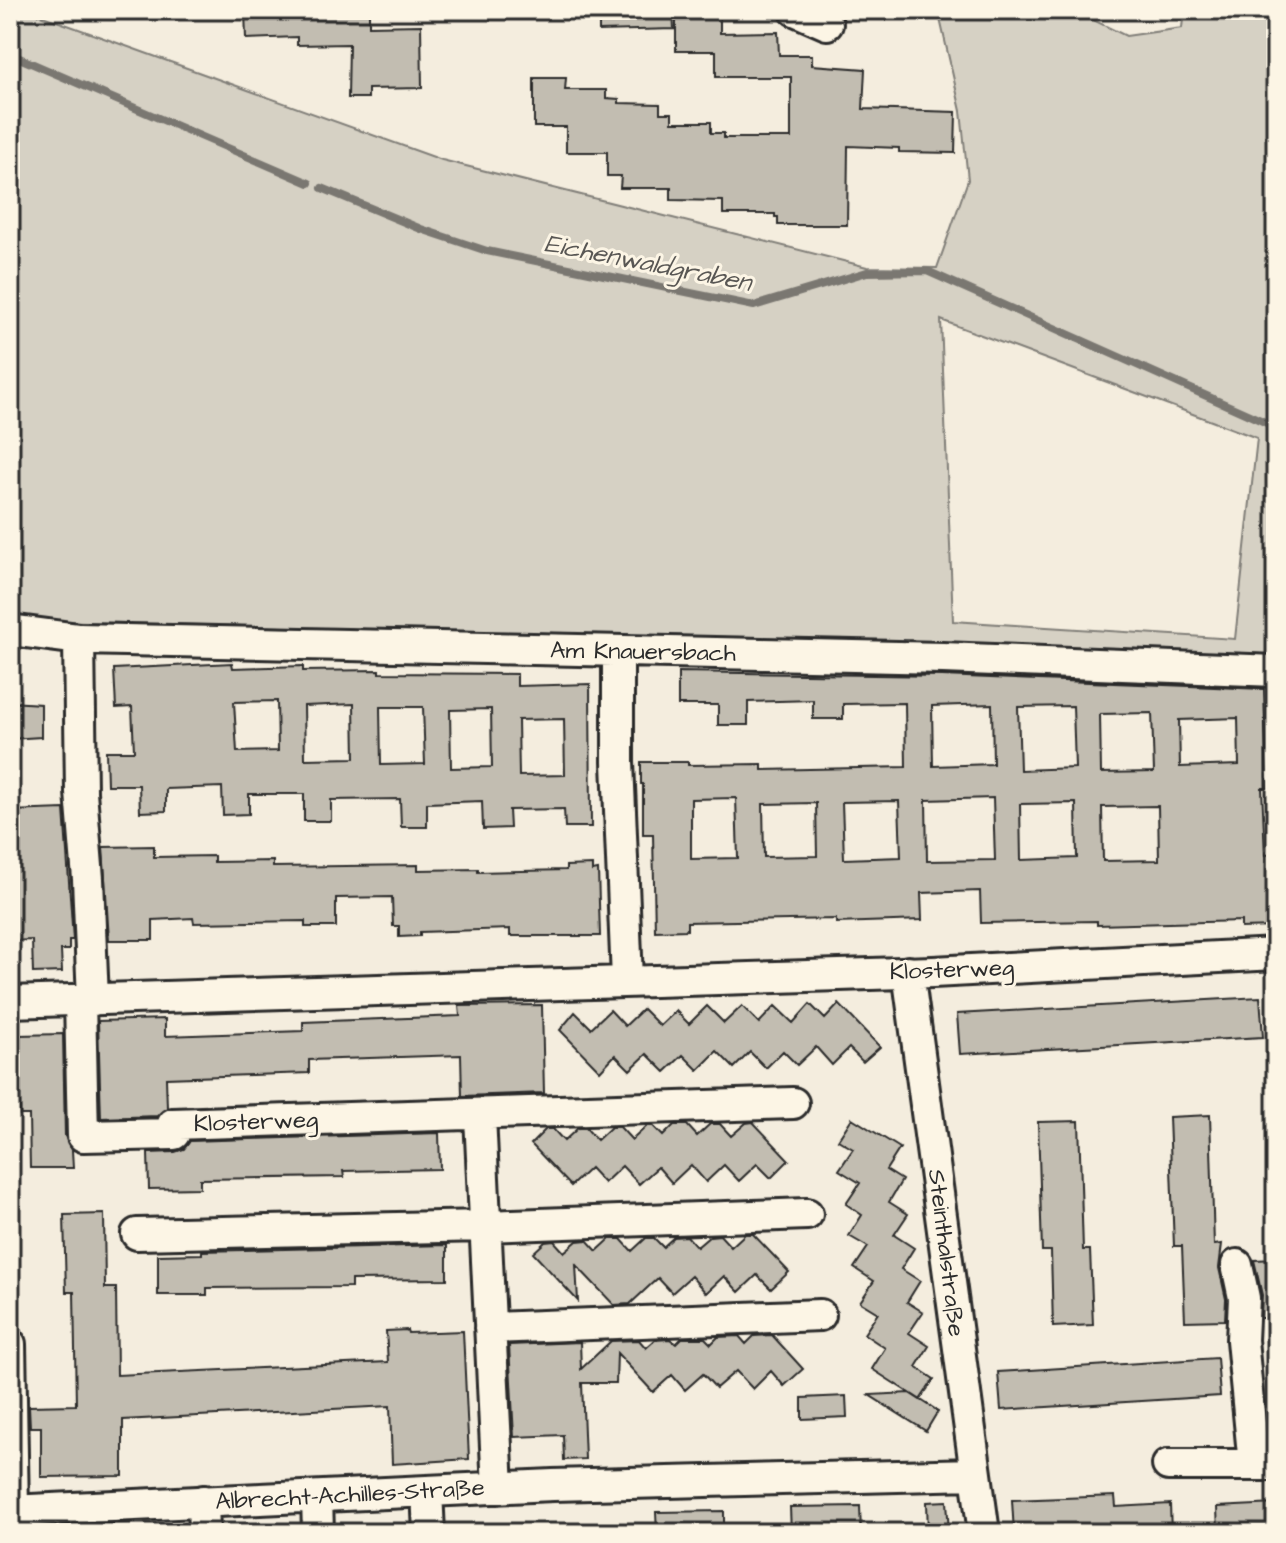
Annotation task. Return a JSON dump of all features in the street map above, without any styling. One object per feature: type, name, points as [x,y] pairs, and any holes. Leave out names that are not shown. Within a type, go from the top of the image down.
[{"type":"street","points":[[795,10],[827,24]]},
{"type":"street","name":"Am Knauersbach","points":[[10,630],[79,639],[943,658],[1276,671]]},
{"type":"street","name":"Klosterweg","points":[[79,639],[86,1000],[83,1136],[174,1134],[173,1124],[480,1116]]},
{"type":"street","points":[[618,651],[618,762],[627,980]]},
{"type":"street","name":"Klosterweg","points":[[10,1002],[908,972],[1276,954]]},
{"type":"street","name":"Steinthalstraße","points":[[908,972],[984,1533]]},
{"type":"street","points":[[480,1116],[793,1103]]},
{"type":"street","name":"Albrecht-Achilles-Straße","points":[[480,1116],[498,1488]]},
{"type":"street","points":[[137,1234],[807,1214]]},
{"type":"street","points":[[1168,1465],[1265,1465],[1242,1340],[1244,1298],[1237,1265]]},
{"type":"street","points":[[490,1328],[820,1315]]},
{"type":"street","points":[[10,1344],[19,1510]]},
{"type":"street","points":[[19,1510],[30,1442]]},
{"type":"street","name":"Albrecht-Achilles-Straße","points":[[19,1510],[498,1488],[975,1474]]},
{"type":"street","points":[[427,1491],[429,1533]]},
{"type":"street","points":[[317,1497],[318,1533]]},
{"type":"street","points":[[203,1501],[204,1533]]},
{"type":"shaded area","points":[[10,10],[26,10],[442,160],[867,267],[937,268],[968,180],[961,111],[938,10],[1073,10],[1126,36],[1182,28],[1184,10],[1276,10],[1276,660],[954,644],[10,620]],"holes":[[[941,320],[1257,438],[1235,639],[953,621]]]},
{"type":"building","points":[[245,10],[369,10],[369,26],[421,25],[422,88],[368,89],[368,98],[348,98],[349,44],[297,45],[297,37],[246,39]]},
{"type":"building","points":[[599,10],[673,10],[674,29],[599,31]]},
{"type":"building","points":[[676,13],[720,13],[720,33],[778,32],[779,55],[812,55],[812,65],[865,69],[863,109],[956,112],[955,153],[899,152],[899,148],[848,146],[847,225],[778,225],[775,214],[723,214],[723,201],[671,200],[671,188],[620,188],[621,176],[607,176],[607,152],[566,152],[566,127],[534,127],[534,78],[566,78],[565,90],[606,90],[606,98],[619,99],[619,103],[660,104],[660,113],[672,113],[672,122],[711,122],[711,133],[724,133],[724,138],[791,138],[791,77],[716,77],[716,51],[676,51]]},
{"type":"building","points":[[232,663],[233,668],[303,666],[303,671],[517,674],[517,686],[590,684],[591,827],[565,827],[564,809],[509,810],[510,828],[483,829],[482,801],[427,803],[427,827],[401,827],[400,799],[331,800],[331,821],[304,821],[304,794],[249,794],[249,814],[223,815],[222,787],[166,789],[166,811],[140,812],[139,785],[107,785],[106,751],[134,751],[132,707],[116,708],[114,669]],"holes":[[[277,701],[278,751],[237,752],[234,702]],[[354,704],[355,758],[305,759],[304,706]],[[380,707],[423,707],[425,764],[381,765]],[[491,709],[492,767],[451,768],[450,710]],[[564,719],[565,775],[519,776],[518,720]]]},
{"type":"building","points":[[678,672],[942,676],[1264,689],[1267,788],[1262,788],[1265,855],[1274,854],[1275,927],[1241,928],[1241,921],[1097,925],[1097,921],[981,923],[980,891],[921,893],[922,920],[687,922],[687,930],[655,931],[653,834],[643,834],[641,762],[762,764],[762,770],[906,767],[905,703],[843,704],[843,719],[813,719],[813,700],[748,702],[748,725],[718,725],[718,705],[678,705]],"holes":[[[992,704],[993,764],[933,766],[932,706]],[[1073,706],[1075,768],[1020,770],[1018,707]],[[1152,713],[1154,772],[1101,773],[1100,714]],[[1238,718],[1239,765],[1180,767],[1179,720]],[[736,798],[738,858],[691,859],[691,799]],[[993,798],[995,860],[927,861],[926,800]],[[899,801],[901,857],[844,859],[842,802]],[[816,803],[817,856],[764,857],[763,804]],[[1076,803],[1077,858],[1021,860],[1020,804]],[[1158,806],[1159,860],[1103,861],[1102,807]]]},
{"type":"building","points":[[10,702],[41,704],[41,737],[10,739]]},
{"type":"building","points":[[64,809],[73,940],[69,940],[69,950],[61,950],[62,972],[33,973],[32,940],[10,941],[10,811]]},
{"type":"building","points":[[154,846],[154,857],[214,856],[214,862],[273,861],[273,867],[418,865],[418,870],[478,869],[478,872],[566,870],[566,866],[592,865],[592,871],[598,870],[600,936],[510,936],[510,929],[420,932],[420,936],[399,937],[399,926],[393,926],[392,897],[336,898],[336,927],[305,927],[305,921],[194,923],[193,918],[153,920],[153,940],[109,940],[103,847]]},
{"type":"building","points":[[1260,997],[1263,1037],[960,1054],[957,1014]]},
{"type":"building","points":[[810,1004],[825,1019],[839,1004],[880,1047],[863,1062],[849,1048],[832,1065],[816,1047],[797,1065],[783,1051],[766,1068],[750,1052],[734,1068],[717,1051],[698,1070],[683,1055],[665,1072],[647,1054],[630,1070],[615,1055],[600,1071],[560,1030],[575,1012],[591,1028],[610,1010],[625,1026],[643,1009],[660,1026],[676,1011],[689,1024],[707,1006],[724,1023],[742,1006],[759,1023],[775,1006],[793,1023]]},
{"type":"building","points":[[542,1005],[544,1093],[462,1096],[461,1055],[309,1060],[309,1073],[166,1078],[167,1108],[157,1116],[101,1118],[98,1021],[165,1019],[165,1036],[303,1031],[303,1022],[460,1016],[459,1006]]},
{"type":"building","points":[[63,1034],[65,1136],[72,1150],[73,1168],[30,1168],[29,1115],[20,1115],[18,1035]]},
{"type":"building","points":[[1210,1115],[1214,1245],[1222,1244],[1219,1268],[1226,1299],[1225,1320],[1185,1321],[1182,1246],[1174,1246],[1169,1117]]},
{"type":"building","points":[[852,1118],[900,1148],[886,1170],[902,1180],[889,1202],[908,1214],[894,1235],[914,1248],[901,1269],[920,1281],[907,1302],[923,1312],[909,1333],[929,1346],[916,1367],[934,1379],[920,1400],[872,1369],[885,1348],[864,1334],[878,1313],[860,1302],[874,1281],[854,1268],[868,1247],[849,1236],[862,1215],[846,1204],[860,1183],[839,1170],[853,1149],[838,1140]]},
{"type":"building","points":[[1079,1121],[1083,1250],[1090,1250],[1093,1325],[1053,1327],[1051,1251],[1042,1251],[1038,1122]]},
{"type":"building","points":[[753,1122],[789,1160],[771,1178],[757,1164],[739,1181],[724,1165],[706,1182],[691,1165],[672,1183],[658,1167],[639,1184],[622,1166],[604,1183],[590,1168],[571,1186],[531,1144],[546,1129],[553,1129],[564,1141],[578,1128],[586,1128],[597,1140],[611,1127],[620,1127],[632,1140],[647,1126],[653,1126],[663,1136],[674,1125],[687,1125],[697,1136],[710,1124],[720,1124],[731,1136],[746,1123]]},
{"type":"building","points":[[439,1133],[440,1169],[343,1171],[344,1177],[200,1179],[200,1188],[149,1189],[148,1153],[175,1152],[184,1149],[190,1141]]},
{"type":"building","points":[[104,1214],[105,1288],[116,1288],[117,1375],[388,1362],[386,1331],[463,1331],[469,1459],[392,1464],[390,1406],[123,1420],[123,1476],[41,1477],[41,1427],[30,1427],[29,1406],[76,1405],[74,1292],[66,1292],[64,1215]]},
{"type":"building","points":[[745,1234],[753,1234],[789,1272],[771,1289],[757,1275],[739,1292],[724,1276],[706,1293],[691,1276],[672,1293],[658,1278],[630,1304],[614,1305],[576,1265],[578,1301],[533,1253],[545,1242],[554,1241],[564,1252],[577,1241],[587,1240],[597,1251],[610,1239],[621,1239],[632,1251],[646,1238],[654,1238],[663,1247],[674,1237],[687,1236],[697,1247],[710,1236],[720,1235],[731,1247]]},
{"type":"building","points":[[447,1245],[447,1279],[351,1280],[351,1287],[207,1288],[207,1295],[158,1295],[158,1255],[202,1254],[202,1251]]},
{"type":"building","points":[[1276,1259],[1276,1318],[1261,1318],[1262,1295],[1254,1260]]},
{"type":"building","points":[[772,1335],[803,1369],[784,1386],[771,1371],[753,1389],[736,1371],[716,1388],[703,1374],[685,1390],[672,1375],[653,1392],[617,1353],[616,1383],[582,1383],[585,1459],[564,1460],[563,1435],[514,1437],[509,1345],[580,1342],[581,1369],[611,1341],[639,1340],[646,1348],[655,1340],[670,1339],[676,1344],[682,1338],[705,1338],[711,1344],[718,1337],[739,1336],[746,1344],[754,1336]]},
{"type":"building","points":[[1217,1358],[1220,1396],[1001,1410],[998,1372]]},
{"type":"building","points":[[910,1393],[938,1411],[926,1431],[869,1395]]},
{"type":"building","points":[[846,1396],[847,1417],[802,1419],[802,1398]]},
{"type":"building","points":[[1115,1496],[1116,1507],[1170,1504],[1171,1533],[1014,1533],[1012,1500]]},
{"type":"building","points":[[947,1501],[949,1533],[928,1533],[927,1502]]},
{"type":"building","points":[[1276,1504],[1276,1533],[1218,1533],[1217,1507]]},
{"type":"building","points":[[860,1506],[861,1533],[791,1533],[790,1507]]},
{"type":"building","points":[[724,1511],[724,1533],[657,1533],[656,1512]]},
{"type":"waterway","name":"Eichenwaldgraben","points":[[10,54],[309,183]]},
{"type":"waterway","name":"Eichenwaldgraben","points":[[322,188],[421,229],[487,251],[754,306],[867,272],[927,271],[1276,427]]}]
